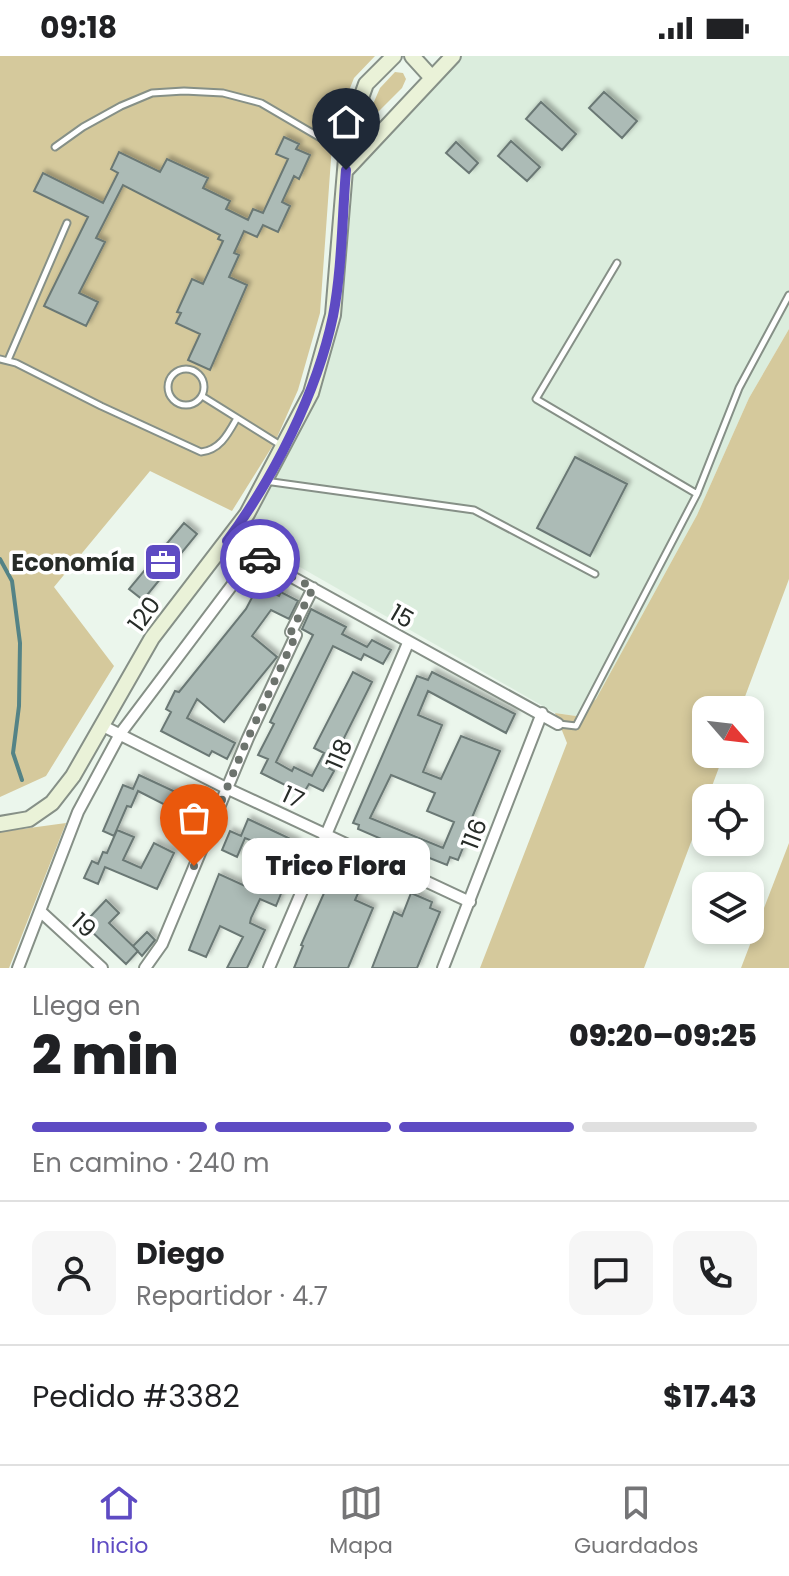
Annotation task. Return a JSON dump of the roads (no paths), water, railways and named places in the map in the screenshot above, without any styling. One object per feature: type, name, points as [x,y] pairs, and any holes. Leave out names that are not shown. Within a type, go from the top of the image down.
[{"type":"main road","name":"120","points":[[0,824],[29,819],[52,803],[73,776],[152,638],[247,514],[311,393],[333,315],[348,134],[366,84],[394,56]]},
{"type":"main road","points":[[412,56],[432,78]]},
{"type":"main road","points":[[346,170],[453,56]]},
{"type":"street","name":"15","points":[[227,541],[558,724]]},
{"type":"street","points":[[18,968],[78,812],[120,734],[254,556]]},
{"type":"street","points":[[145,968],[162,944],[226,788],[296,635],[291,632],[313,588]]},
{"type":"street","name":"118","points":[[269,968],[408,643]]},
{"type":"street","name":"116","points":[[443,968],[542,713]]},
{"type":"street","name":"17","points":[[101,725],[226,788],[470,902]]},
{"type":"street","name":"19","points":[[40,911],[102,968]]},
{"type":"lane","points":[[55,147],[121,106],[152,93],[184,91],[223,93],[261,103],[347,154]]},
{"type":"lane","points":[[8,360],[67,223]]},
{"type":"lane","points":[[617,263],[536,399],[697,494]]},
{"type":"lane","points":[[558,724],[576,726],[697,494],[739,388],[789,295]]},
{"type":"lane","points":[[0,359],[8,360],[201,452],[212,451],[237,418]]},
{"type":"lane","points":[[178,371],[194,372],[202,379],[202,396],[193,404],[181,404],[171,397],[170,379],[178,371]]},
{"type":"lane","points":[[202,396],[283,446]]},
{"type":"lane","points":[[264,481],[474,510],[595,574]]},
{"type":"waterway","points":[[0,559],[12,581],[20,643],[19,706],[13,753],[22,780]]},
{"type":"place","name":"Economía","points":[[163,562]]},
{"type":"place","name":"Trico Flora","points":[[194,866]]}]
